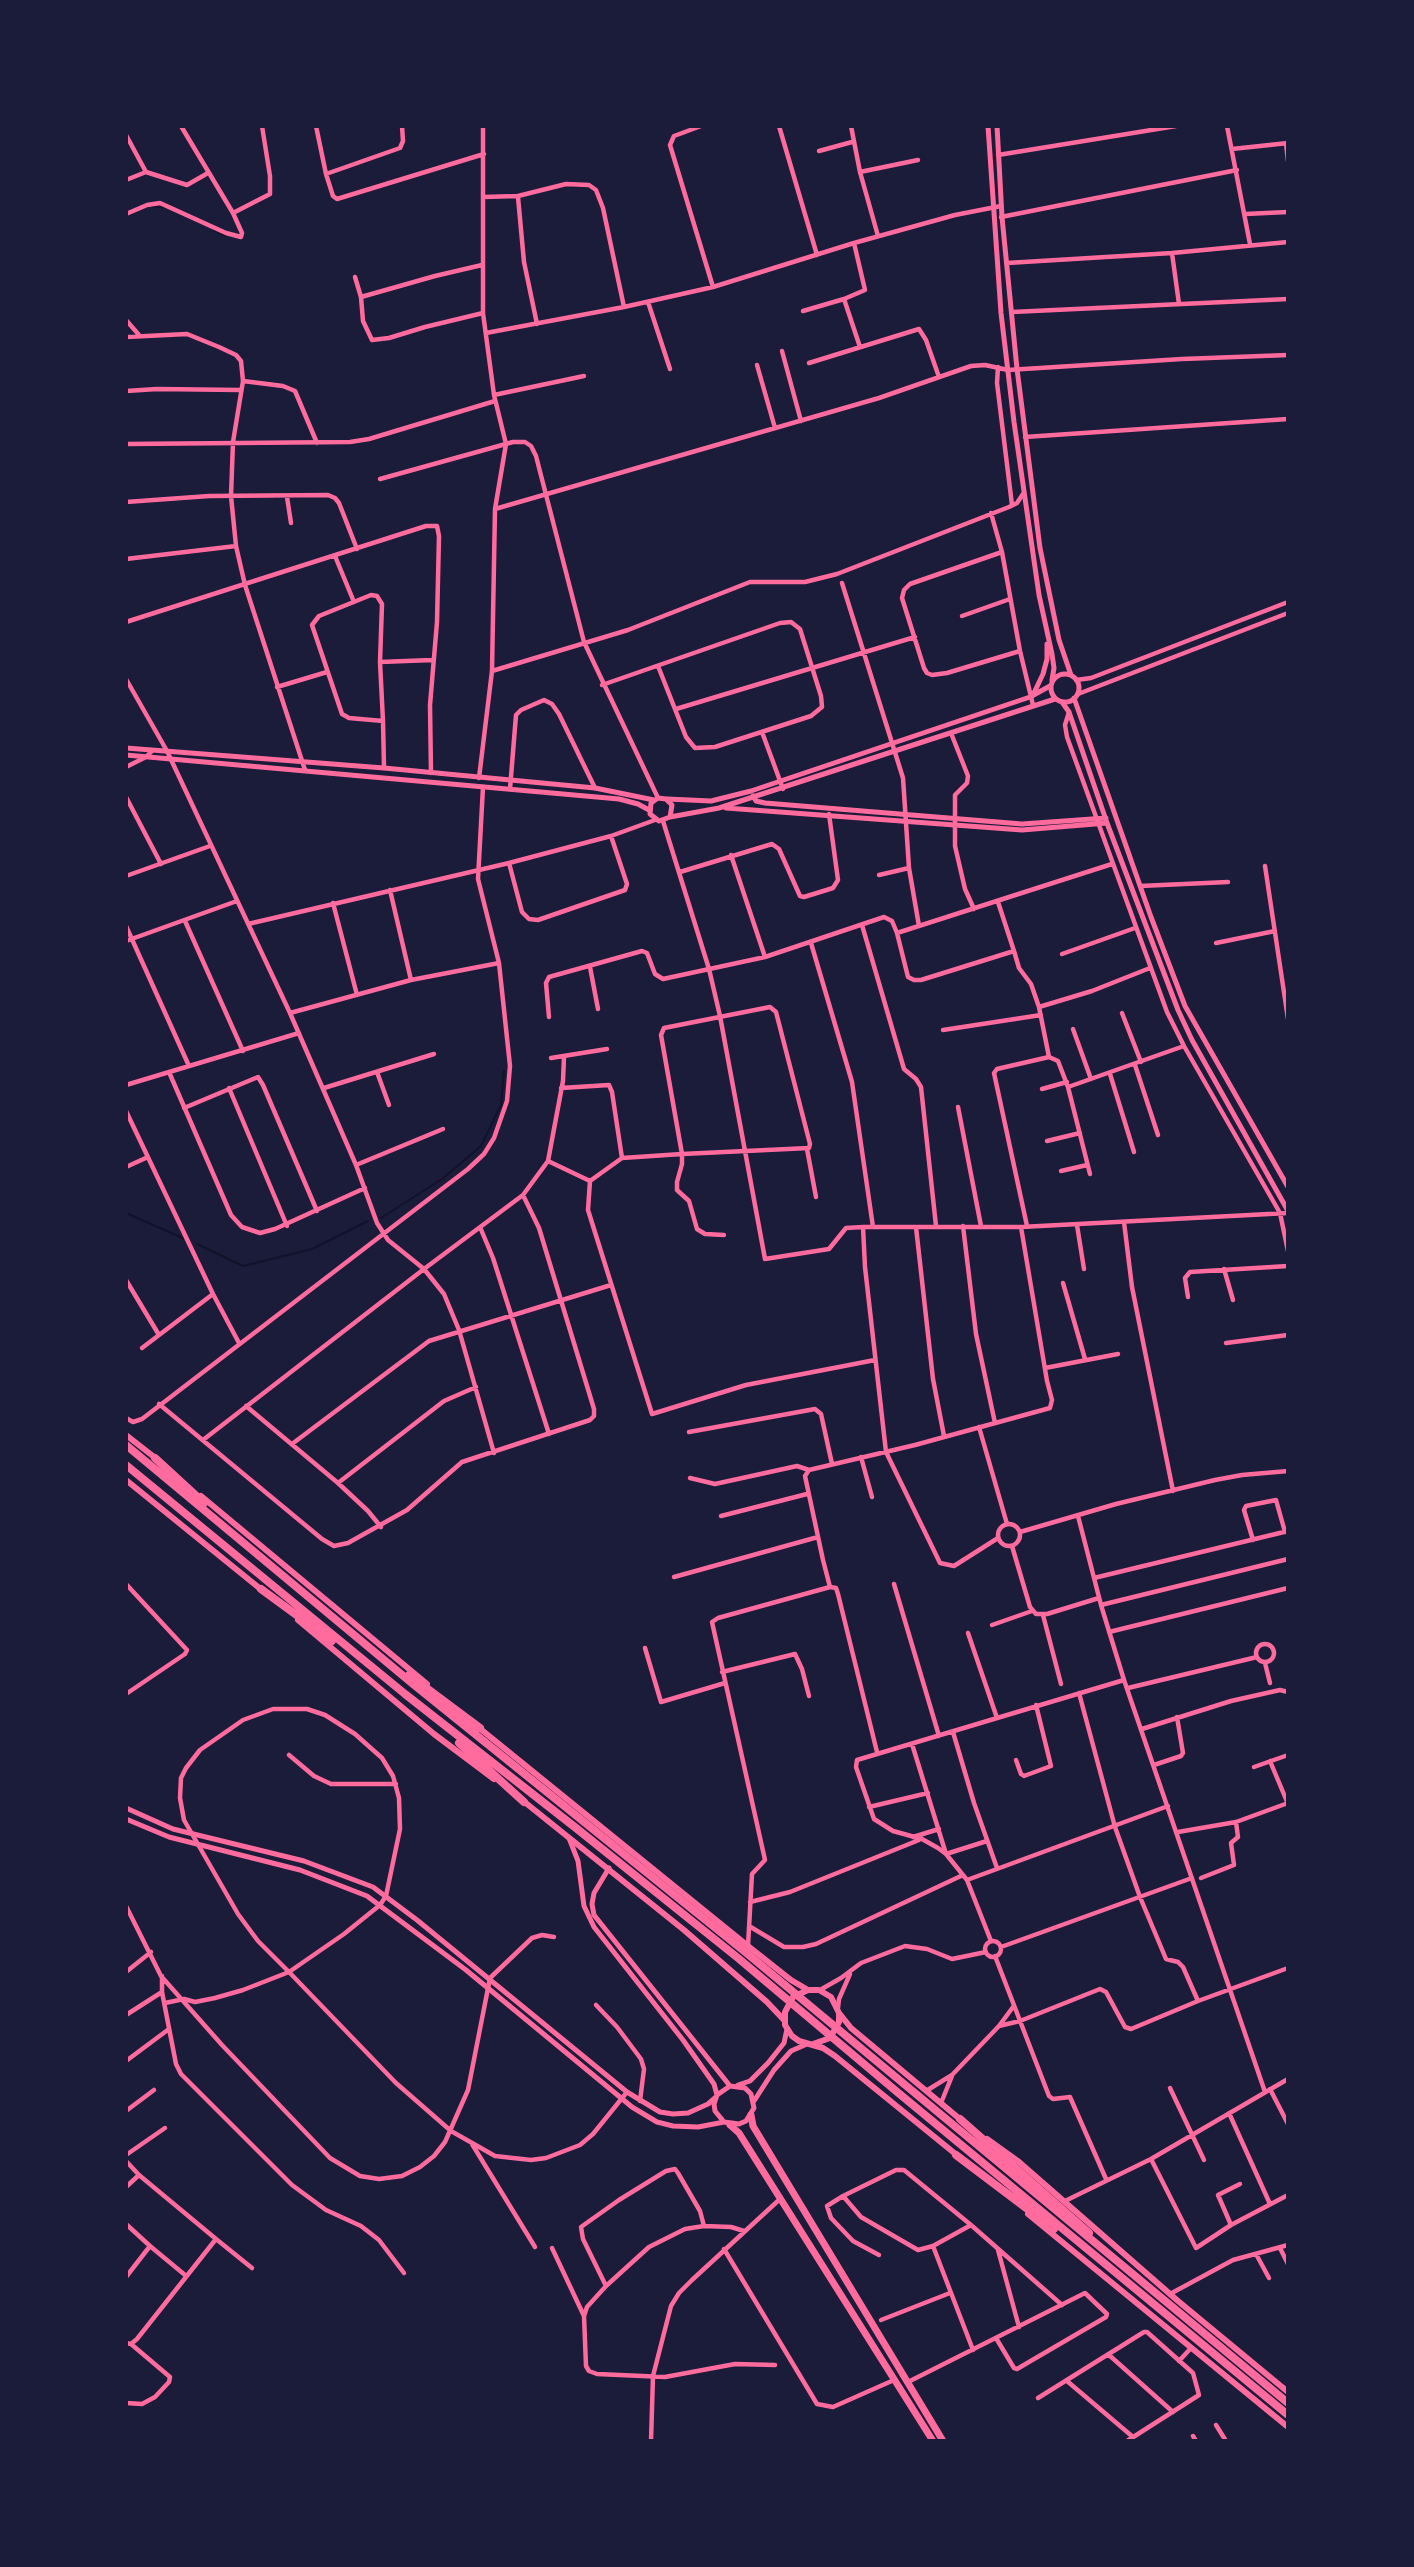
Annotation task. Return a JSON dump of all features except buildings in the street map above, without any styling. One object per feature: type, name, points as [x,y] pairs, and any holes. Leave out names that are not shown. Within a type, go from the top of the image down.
[{"type":"highway","points":[[126,1445],[743,1951],[1151,2303],[1288,2415]]},
{"type":"highway","points":[[155,1458],[276,1569]]},
{"type":"highway","points":[[126,1465],[408,1697],[576,1828],[743,1951]]},
{"type":"highway","points":[[261,1589],[408,1697],[524,1801]]},
{"type":"highway","points":[[327,1612],[480,1728]]},
{"type":"highway","points":[[877,2069],[1288,2403]]},
{"type":"highway","points":[[751,2115],[753,2126],[943,2441]]},
{"type":"highway","points":[[960,2119],[1075,2219],[1126,2269]]},
{"type":"highway","points":[[727,2123],[739,2133],[933,2441]]},
{"type":"highway","points":[[956,2155],[1151,2303]]},
{"type":"main road","points":[[126,1434],[743,1951],[808,1990]]},
{"type":"main road","points":[[126,1480],[434,1734],[609,1868],[785,2020]]},
{"type":"main road","points":[[1288,2392],[1170,2294],[1019,2162],[960,2119],[852,2028],[831,1997],[819,1990],[808,1990],[793,1997],[788,2004],[785,2020],[792,2036],[835,2056],[1288,2427]]},
{"type":"main road","points":[[810,2044],[830,2038],[836,2031],[839,2011]]},
{"type":"street","points":[[126,214],[143,206],[160,203],[226,233],[241,237],[242,233],[233,213],[181,126]]},
{"type":"street","points":[[233,213],[270,194],[270,176],[261,126]]},
{"type":"street","points":[[316,126],[326,174],[333,196],[337,199],[484,154]]},
{"type":"street","points":[[326,174],[400,148],[403,141],[402,126]]},
{"type":"street","points":[[479,778],[492,670],[495,509],[506,444],[494,398],[483,313],[483,126]]},
{"type":"street","points":[[701,126],[674,136],[670,145],[713,287]]},
{"type":"street","points":[[779,126],[817,255]]},
{"type":"street","points":[[851,126],[852,142],[878,236]]},
{"type":"street","points":[[988,126],[992,208],[1008,370],[1023,494],[1054,668],[1051,683],[1055,699]]},
{"type":"street","points":[[997,126],[1001,206],[1025,437],[1048,592],[1059,640],[1071,675],[1079,689],[1076,696],[1140,886],[1185,1006],[1288,1187]]},
{"type":"street","points":[[998,155],[1176,126]]},
{"type":"street","points":[[1227,126],[1250,244]]},
{"type":"street","points":[[126,135],[146,172]]},
{"type":"street","points":[[819,151],[852,142]]},
{"type":"street","points":[[1232,149],[1287,143],[1288,161]]},
{"type":"street","points":[[860,172],[918,160]]},
{"type":"street","points":[[993,219],[1237,170]]},
{"type":"street","points":[[126,180],[146,172],[187,186],[208,173]]},
{"type":"street","points":[[483,197],[518,196],[566,184],[589,185],[596,190],[603,208],[624,307]]},
{"type":"street","points":[[518,196],[524,262],[537,324]]},
{"type":"street","points":[[486,333],[713,287],[878,236],[955,215],[1001,206]]},
{"type":"street","points":[[1245,214],[1288,212]]},
{"type":"street","points":[[1007,263],[1172,253],[1288,242]]},
{"type":"street","points":[[803,312],[864,292],[866,289],[854,243]]},
{"type":"street","points":[[1172,253],[1179,304]]},
{"type":"street","points":[[361,297],[482,265]]},
{"type":"street","points":[[355,277],[361,297],[363,321],[372,341],[483,313]]},
{"type":"street","points":[[844,299],[860,347]]},
{"type":"street","points":[[1012,312],[1288,299]]},
{"type":"street","points":[[648,302],[670,369]]},
{"type":"street","points":[[126,320],[139,335]]},
{"type":"street","points":[[810,363],[919,329],[939,377]]},
{"type":"street","points":[[126,337],[187,334],[219,346],[239,358],[243,381],[233,442],[231,496],[236,546],[244,585],[304,766]]},
{"type":"street","points":[[782,351],[801,421]]},
{"type":"street","points":[[495,509],[801,421],[971,366],[985,365],[1008,370],[1288,355]]},
{"type":"street","points":[[758,365],[775,428]]},
{"type":"street","points":[[998,367],[997,383],[1012,505]]},
{"type":"street","points":[[126,443],[317,443],[369,439],[494,398],[584,376]]},
{"type":"street","points":[[243,381],[283,386],[295,391],[317,443]]},
{"type":"street","points":[[126,391],[170,388],[240,390]]},
{"type":"street","points":[[1025,437],[1288,419]]},
{"type":"street","points":[[380,479],[519,441],[531,446],[583,642],[656,799]]},
{"type":"street","points":[[492,670],[641,625],[750,582],[805,582],[837,574],[1012,505],[1023,494]]},
{"type":"street","points":[[126,502],[231,496],[320,495],[335,498],[357,549]]},
{"type":"street","points":[[288,497],[291,523]]},
{"type":"street","points":[[991,513],[1002,552],[1033,705]]},
{"type":"street","points":[[126,622],[426,526],[437,526],[437,610],[430,705],[431,773]]},
{"type":"street","points":[[126,559],[236,546]]},
{"type":"street","points":[[1002,552],[910,584],[904,590],[904,607],[923,668],[932,675],[1020,651]]},
{"type":"street","points":[[335,556],[354,602]]},
{"type":"street","points":[[842,583],[896,750],[904,785],[909,868],[919,926]]},
{"type":"street","points":[[383,721],[345,716],[340,710],[313,622],[319,616],[371,596],[377,596],[380,600],[380,662],[383,721],[384,768]]},
{"type":"street","points":[[962,616],[1010,599]]},
{"type":"street","points":[[1076,680],[1091,678],[1288,602]]},
{"type":"street","points":[[1062,702],[1288,613]]},
{"type":"street","points":[[602,685],[780,624],[791,622],[800,629],[823,703],[820,710],[811,716],[715,747],[695,748],[686,737],[658,666]]},
{"type":"street","points":[[1031,696],[1047,659],[1047,634]]},
{"type":"street","points":[[676,709],[915,637]]},
{"type":"street","points":[[380,662],[432,660]]},
{"type":"street","points":[[277,687],[327,672]]},
{"type":"street","points":[[248,924],[509,863],[655,820],[663,821],[670,817],[719,808],[780,781],[1031,696],[1062,673],[1071,675]]},
{"type":"street","points":[[126,679],[167,751],[290,1013],[356,1165],[376,1223],[383,1234],[424,1269],[444,1294],[459,1330],[494,1453]]},
{"type":"street","points":[[126,755],[384,768],[595,788],[656,799],[711,801],[783,789],[1055,699],[1062,702],[1069,712],[1106,820],[1178,1010],[1288,1212],[1077,1225],[846,1227],[830,1249],[765,1259],[720,1016],[709,969],[663,821]]},
{"type":"street","points":[[510,789],[516,715],[521,710],[544,701],[552,704],[559,715],[595,788]]},
{"type":"street","points":[[1069,712],[1065,729],[1167,1012],[1280,1213],[1287,1233],[1288,1251]]},
{"type":"street","points":[[762,732],[783,789]]},
{"type":"street","points":[[951,733],[969,778],[955,795],[956,855],[965,890],[974,909]]},
{"type":"street","points":[[126,748],[619,799],[649,810],[655,820]]},
{"type":"street","points":[[126,767],[152,751]]},
{"type":"street","points":[[126,1418],[137,1421],[468,1169],[484,1154],[495,1138],[507,1101],[510,1066],[499,963],[478,869],[483,787]]},
{"type":"street","points":[[752,794],[757,802],[1021,824],[1098,822]]},
{"type":"street","points":[[126,797],[161,864]]},
{"type":"street","points":[[649,810],[656,799]]},
{"type":"street","points":[[666,799],[672,809],[670,817]]},
{"type":"street","points":[[719,808],[1022,830],[1106,820]]},
{"type":"street","points":[[680,872],[772,844],[779,849],[795,891],[800,896],[833,888],[838,880],[828,808]]},
{"type":"street","points":[[509,863],[522,912],[529,919],[538,920],[625,890],[626,884],[611,835]]},
{"type":"street","points":[[126,877],[210,846]]},
{"type":"street","points":[[731,855],[765,957]]},
{"type":"street","points":[[897,933],[1112,864]]},
{"type":"street","points":[[1265,866],[1288,1019]]},
{"type":"street","points":[[879,875],[909,868]]},
{"type":"street","points":[[1140,886],[1228,882]]},
{"type":"street","points":[[390,890],[411,981]]},
{"type":"street","points":[[129,940],[237,901]]},
{"type":"street","points":[[998,902],[1019,968],[1031,984],[1039,1007],[1049,1057]]},
{"type":"street","points":[[332,903],[357,995]]},
{"type":"street","points":[[549,1017],[547,979],[642,951],[647,953],[655,974],[663,979],[765,957],[888,918],[897,933],[908,976],[914,980],[922,980],[1014,951]]},
{"type":"street","points":[[185,921],[243,1051]]},
{"type":"street","points":[[862,925],[904,1069],[921,1087],[936,1226]]},
{"type":"street","points":[[126,926],[129,940],[189,1066]]},
{"type":"street","points":[[1062,954],[1135,928]]},
{"type":"street","points":[[1216,943],[1275,931]]},
{"type":"street","points":[[811,943],[852,1082],[868,1227],[865,1267],[886,1452],[940,1563],[954,1566],[998,1538]]},
{"type":"street","points":[[290,1013],[411,981],[499,963]]},
{"type":"street","points":[[590,967],[598,1009]]},
{"type":"street","points":[[1039,1007],[1092,991],[1150,968]]},
{"type":"street","points":[[724,1235],[705,1234],[697,1229],[689,1201],[677,1190],[682,1164],[661,1039],[664,1028],[765,1006],[774,1009],[810,1144],[807,1149],[816,1197]]},
{"type":"street","points":[[1122,1013],[1158,1135]]},
{"type":"street","points":[[943,1030],[1041,1014]]},
{"type":"street","points":[[1073,1029],[1091,1079]]},
{"type":"street","points":[[126,1076],[128,1085],[299,1033]]},
{"type":"street","points":[[1042,1089],[1110,1074],[1184,1046]]},
{"type":"street","points":[[551,1058],[607,1049]]},
{"type":"street","points":[[324,1088],[433,1054]]},
{"type":"street","points":[[204,1440],[523,1195],[548,1161],[564,1057]]},
{"type":"street","points":[[690,1478],[715,1484],[797,1466],[808,1470],[1050,1408],[1052,1400],[1024,1226],[994,1073],[996,1069],[1049,1057],[1058,1061],[1068,1084],[1090,1174]]},
{"type":"street","points":[[169,1072],[236,1222],[242,1227],[260,1233],[287,1226],[365,1188]]},
{"type":"street","points":[[377,1072],[389,1105]]},
{"type":"street","points":[[1110,1074],[1134,1152]]},
{"type":"street","points":[[184,1108],[254,1076],[260,1079],[317,1211]]},
{"type":"street","points":[[561,1088],[609,1085],[622,1158]]},
{"type":"street","points":[[229,1088],[287,1226]]},
{"type":"street","points":[[958,1107],[981,1226]]},
{"type":"street","points":[[126,1111],[239,1343]]},
{"type":"street","points":[[356,1165],[443,1129]]},
{"type":"street","points":[[1047,1141],[1080,1133]]},
{"type":"street","points":[[590,1181],[622,1158],[807,1149]]},
{"type":"street","points":[[126,1167],[148,1157]]},
{"type":"street","points":[[548,1161],[590,1181]]},
{"type":"street","points":[[1061,1171],[1087,1165]]},
{"type":"street","points":[[590,1181],[588,1210],[652,1413],[746,1385],[875,1360]]},
{"type":"street","points":[[159,1404],[322,1539],[334,1546],[348,1543],[380,1527],[424,1498],[456,1466],[590,1420],[595,1413],[539,1228],[523,1195]]},
{"type":"street","points":[[1124,1222],[1132,1287],[1173,1491]]},
{"type":"street","points":[[1077,1225],[1084,1269]]},
{"type":"street","points":[[963,1226],[978,1346],[995,1423]]},
{"type":"street","points":[[480,1227],[512,1316],[549,1434]]},
{"type":"street","points":[[916,1227],[931,1368],[944,1436]]},
{"type":"street","points":[[1188,1297],[1185,1278],[1187,1273],[1288,1266]]},
{"type":"street","points":[[1224,1269],[1233,1300]]},
{"type":"street","points":[[126,1280],[159,1335]]},
{"type":"street","points":[[1063,1283],[1085,1359]]},
{"type":"street","points":[[292,1444],[422,1345],[459,1330],[611,1285]]},
{"type":"street","points":[[142,1348],[214,1294]]},
{"type":"street","points":[[1226,1343],[1288,1335]]},
{"type":"street","points":[[1045,1367],[1118,1354]]},
{"type":"street","points":[[338,1483],[444,1401],[476,1387]]},
{"type":"street","points":[[246,1406],[338,1483],[368,1511],[380,1527]]},
{"type":"street","points":[[689,1432],[815,1409],[821,1414],[832,1464]]},
{"type":"street","points":[[979,1427],[1007,1524]]},
{"type":"street","points":[[861,1458],[872,1497]]},
{"type":"street","points":[[808,1470],[804,1480],[830,1587]]},
{"type":"street","points":[[1020,1532],[1116,1504],[1242,1475],[1288,1471]]},
{"type":"street","points":[[721,1516],[807,1494]]},
{"type":"street","points":[[1094,1578],[1287,1532],[1276,1500],[1246,1506],[1244,1510],[1253,1540]]},
{"type":"street","points":[[1078,1516],[1124,1680],[1178,1832],[1228,1989],[1267,2090],[1288,2124]]},
{"type":"street","points":[[1007,1524],[1015,1525],[1020,1532],[1019,1541],[1012,1546],[1003,1545],[998,1538],[999,1530],[1007,1524]]},
{"type":"street","points":[[674,1577],[818,1537]]},
{"type":"street","points":[[1012,1546],[1032,1611]]},
{"type":"street","points":[[1101,1605],[1288,1559]]},
{"type":"street","points":[[126,1584],[187,1650],[183,1656],[126,1694]]},
{"type":"street","points":[[894,1584],[939,1736]]},
{"type":"street","points":[[743,1951],[749,1926],[752,1874],[765,1860],[711,1626],[714,1620],[830,1587],[836,1588],[877,1752]]},
{"type":"street","points":[[1110,1632],[1288,1588]]},
{"type":"street","points":[[992,1625],[1032,1611],[1043,1615],[1099,1598]]},
{"type":"street","points":[[1043,1615],[1061,1684]]},
{"type":"street","points":[[968,1633],[997,1718]]},
{"type":"street","points":[[1256,1657],[1258,1648],[1263,1644],[1269,1645],[1275,1656],[1265,1663]]},
{"type":"street","points":[[645,1648],[659,1699],[666,1701],[724,1683]]},
{"type":"street","points":[[722,1672],[795,1654],[809,1696]]},
{"type":"street","points":[[1128,1688],[1256,1657],[1265,1663],[1270,1683]]},
{"type":"street","points":[[991,1941],[965,1877],[946,1854],[922,1839],[878,1822],[869,1807],[856,1763],[859,1758],[877,1752],[912,1744],[1124,1680]]},
{"type":"street","points":[[1142,1729],[1256,1695],[1280,1690],[1288,1692]]},
{"type":"street","points":[[1079,1693],[1115,1827],[1140,1897],[1166,1959],[1183,1966],[1198,2001]]},
{"type":"street","points":[[1016,1760],[1024,1776],[1051,1766],[1036,1706]]},
{"type":"street","points":[[165,2003],[215,1998],[289,1972],[344,1934],[380,1905],[386,1896],[400,1829],[396,1784],[382,1758],[343,1725],[307,1709],[289,1708],[260,1712],[243,1720],[200,1750],[186,1768],[180,1788],[181,1810],[248,1928],[289,1972],[396,2083],[451,2131],[495,2156],[531,2160],[546,2158],[580,2145],[593,2134],[627,2092]]},
{"type":"street","points":[[1154,1765],[1183,1753],[1177,1717]]},
{"type":"street","points":[[953,1732],[997,1868]]},
{"type":"street","points":[[912,1744],[946,1854]]},
{"type":"street","points":[[289,1755],[314,1776],[331,1784],[396,1784]]},
{"type":"street","points":[[1254,1767],[1288,1755]]},
{"type":"street","points":[[1178,1832],[1236,1822],[1288,1804],[1270,1761]]},
{"type":"street","points":[[869,1807],[928,1793]]},
{"type":"street","points":[[749,1926],[785,1947],[816,1944],[965,1877],[1115,1827],[1168,1806]]},
{"type":"street","points":[[787,2029],[784,2043],[750,2081],[730,2086],[700,2108],[688,2113],[660,2112],[627,2092],[386,1896],[354,1879],[304,1861],[195,1836],[128,1809],[126,1819],[169,1837],[273,1862],[367,1896],[487,1987],[623,2099],[657,2122],[698,2127],[739,2124],[751,2115],[754,2101],[774,2070],[792,2051],[810,2044]]},
{"type":"street","points":[[1201,1878],[1233,1867],[1231,1843],[1238,1837],[1236,1822]]},
{"type":"street","points":[[912,1837],[939,1829]]},
{"type":"street","points":[[567,1835],[578,1861],[583,1906],[594,1927],[714,2084],[717,2096],[715,2111],[727,2123]]},
{"type":"street","points":[[750,1902],[811,1884],[922,1839]]},
{"type":"street","points":[[946,1854],[987,1841]]},
{"type":"street","points":[[609,1868],[594,1893],[594,1915],[730,2086]]},
{"type":"street","points":[[1001,1947],[1192,1878]]},
{"type":"street","points":[[127,1909],[162,1976],[222,2045],[330,2158],[351,2171],[370,2178],[389,2179],[402,2176],[434,2156],[451,2131],[468,2090],[490,1978],[532,1938],[542,1935],[554,1937]]},
{"type":"street","points":[[991,1941],[997,1942],[1001,1947]]},
{"type":"street","points":[[986,1952],[991,1941]]},
{"type":"street","points":[[819,1990],[870,1959],[905,1946],[927,1949],[952,1959],[986,1952],[995,1956],[1001,1947]]},
{"type":"street","points":[[126,1972],[151,1952]]},
{"type":"street","points":[[995,1956],[1049,2096],[1054,2099],[1070,2096],[1107,2179]]},
{"type":"street","points":[[999,2026],[1020,2021],[1097,1990],[1106,1993],[1125,2027],[1131,2029],[1228,1989],[1288,1968]]},
{"type":"street","points":[[839,2011],[839,1998],[851,1972]]},
{"type":"street","points":[[162,1976],[169,2029],[176,2064],[181,2074],[292,2185],[326,2210],[360,2226],[379,2240],[404,2273]]},
{"type":"street","points":[[126,2015],[162,1992]]},
{"type":"street","points":[[596,2005],[641,2059],[644,2069],[640,2101]]},
{"type":"street","points":[[926,2091],[952,2075],[999,2026],[1014,2006]]},
{"type":"street","points":[[126,2061],[169,2029]]},
{"type":"street","points":[[941,2103],[952,2075]]},
{"type":"street","points":[[1065,2201],[1151,2159],[1288,2079]]},
{"type":"street","points":[[738,2086],[751,2094],[754,2101]]},
{"type":"street","points":[[1170,2088],[1204,2160]]},
{"type":"street","points":[[126,2111],[154,2090]]},
{"type":"street","points":[[1229,2113],[1270,2204]]},
{"type":"street","points":[[126,2155],[165,2128]]},
{"type":"street","points":[[471,2143],[535,2247]]},
{"type":"street","points":[[1151,2159],[1194,2247],[1197,2248],[1231,2225],[1288,2195]]},
{"type":"street","points":[[126,2161],[139,2175],[252,2268]]},
{"type":"street","points":[[606,2286],[583,2239],[581,2227],[666,2171],[675,2169],[678,2173],[700,2211],[704,2226]]},
{"type":"street","points":[[879,2255],[853,2241],[835,2225],[827,2206],[896,2170],[904,2170],[1062,2305]]},
{"type":"street","points":[[126,2187],[139,2175]]},
{"type":"street","points":[[1231,2225],[1218,2195],[1240,2184]]},
{"type":"street","points":[[843,2196],[862,2217],[913,2248],[923,2251],[971,2225]]},
{"type":"street","points":[[651,2441],[653,2376],[671,2306],[679,2293],[780,2199]]},
{"type":"street","points":[[126,2224],[185,2275]]},
{"type":"street","points":[[744,2231],[731,2227],[704,2226],[679,2231],[654,2243],[587,2307],[584,2316],[586,2366],[589,2371],[597,2374],[665,2377],[734,2364],[775,2365]]},
{"type":"street","points":[[126,2403],[142,2404],[155,2397],[170,2377],[128,2343],[152,2321],[185,2275],[216,2239]]},
{"type":"street","points":[[1170,2294],[1233,2260],[1288,2245]]},
{"type":"street","points":[[126,2277],[150,2246]]},
{"type":"street","points":[[933,2246],[973,2350]]},
{"type":"street","points":[[552,2248],[584,2316]]},
{"type":"street","points":[[1280,2248],[1288,2264]]},
{"type":"street","points":[[724,2249],[817,2404],[833,2407],[894,2381]]},
{"type":"street","points":[[998,2250],[1019,2326]]},
{"type":"street","points":[[1256,2253],[1269,2278]]},
{"type":"street","points":[[881,2320],[950,2293]]},
{"type":"street","points":[[908,2382],[1086,2293],[1107,2315],[1017,2369],[996,2339]]},
{"type":"street","points":[[1038,2398],[1146,2332],[1193,2372],[1199,2395],[1127,2441]]},
{"type":"street","points":[[1179,2361],[1191,2348]]},
{"type":"street","points":[[1109,2355],[1173,2412]]},
{"type":"street","points":[[1067,2381],[1133,2437]]},
{"type":"street","points":[[1216,2425],[1226,2441]]},
{"type":"waterway","points":[[153,206],[165,207]]},
{"type":"waterway","points":[[214,230],[226,236]]},
{"type":"waterway","points":[[381,1218],[442,1179],[481,1146],[501,1105],[504,1070]]},
{"type":"waterway","points":[[126,1213],[185,1239]]},
{"type":"waterway","points":[[197,1244],[243,1266],[312,1249],[368,1221]]}]
